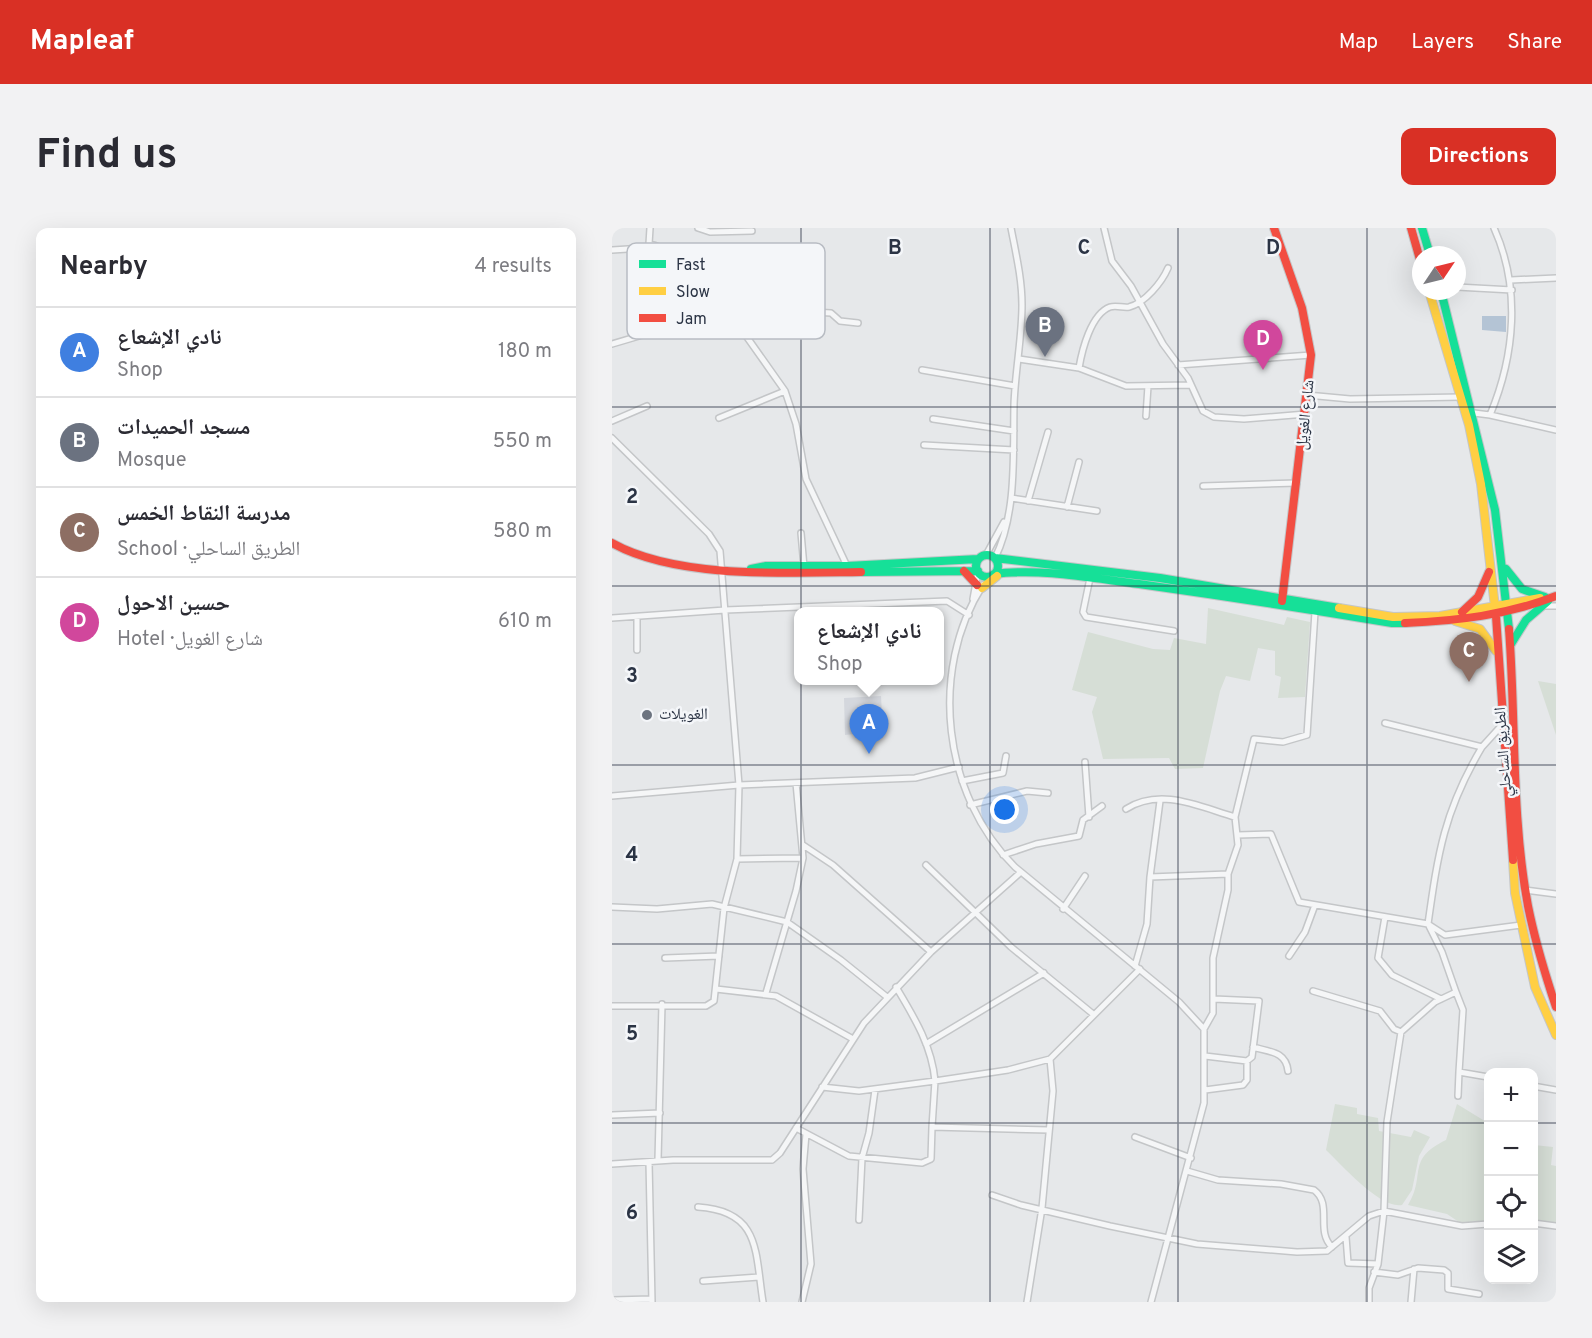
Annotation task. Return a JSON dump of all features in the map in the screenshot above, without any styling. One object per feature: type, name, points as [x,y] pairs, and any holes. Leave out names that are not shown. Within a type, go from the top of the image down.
[{"type":"main road","name":"شارع الغويل","points":[[1274,228],[1304,315],[1311,355],[1306,414],[1281,602]]},
{"type":"main road","points":[[1411,228],[1416,246]]},
{"type":"main road","points":[[1422,228],[1427,246]]},
{"type":"main road","name":"الطريق الساحلي","points":[[1432,300],[1461,397],[1481,484],[1491,559],[1510,848],[1521,925],[1535,987],[1556,1035]]},
{"type":"main road","name":"الطريق الساحلي","points":[[1443,300],[1491,481],[1508,607],[1525,890],[1543,974],[1556,1007]]},
{"type":"main road","points":[[612,543],[649,560],[693,568],[799,574],[978,571],[985,576],[1006,572],[1090,578],[1281,602],[1293,601],[1393,617],[1425,617],[1495,610]]},
{"type":"main road","points":[[747,570],[766,566],[847,566],[982,557],[996,554],[1008,561],[1160,578],[1265,596],[1315,612],[1392,623],[1455,621],[1508,607],[1545,601]]},
{"type":"main road","points":[[992,575],[998,566],[996,554]]},
{"type":"main road","points":[[978,571],[982,557]]},
{"type":"main road","points":[[1462,612],[1482,591],[1491,559]]},
{"type":"main road","points":[[1503,562],[1511,578],[1520,588],[1545,601]]},
{"type":"main road","points":[[964,571],[979,586],[1006,572]]},
{"type":"main road","points":[[1265,596],[1278,591],[1284,585],[1293,601]]},
{"type":"main road","points":[[1510,647],[1521,626],[1545,601],[1556,595]]},
{"type":"main road","points":[[1455,621],[1472,625],[1486,635],[1498,659]]},
{"type":"street","points":[[649,243],[650,228]]},
{"type":"street","points":[[698,228],[710,232],[752,231]]},
{"type":"street","points":[[996,554],[1011,498],[1015,386],[1019,358],[1022,293],[1011,228]]},
{"type":"street","points":[[1104,228],[1112,261],[1140,300],[1150,323],[1191,385],[1203,411],[1214,417],[1276,418],[1306,414]]},
{"type":"street","points":[[1490,415],[1504,371],[1510,338],[1512,290],[1503,249],[1494,228]]},
{"type":"street","points":[[612,250],[627,249]]},
{"type":"street","points":[[1079,368],[1089,333],[1101,314],[1111,307],[1129,307],[1140,300],[1162,280],[1168,268]]},
{"type":"street","points":[[1511,280],[1556,278]]},
{"type":"street","points":[[1466,287],[1512,290]]},
{"type":"street","points":[[825,312],[831,312],[840,321],[858,322]]},
{"type":"street","points":[[612,344],[627,339]]},
{"type":"street","points":[[748,339],[784,392],[796,424],[806,479],[847,566]]},
{"type":"street","points":[[1178,365],[1311,355]]},
{"type":"street","points":[[1019,358],[1079,368],[1126,386],[1191,385]]},
{"type":"street","points":[[922,370],[1015,386]]},
{"type":"street","points":[[1146,416],[1148,386]]},
{"type":"street","points":[[719,418],[784,392]]},
{"type":"street","points":[[1307,395],[1350,399],[1461,397]]},
{"type":"street","points":[[612,421],[647,406]]},
{"type":"street","points":[[1474,413],[1556,430]]},
{"type":"street","points":[[933,419],[1014,431]]},
{"type":"street","points":[[1028,501],[1048,432]]},
{"type":"street","points":[[612,438],[714,540],[720,551],[739,785],[737,859],[724,908],[714,1001],[709,1005],[612,1006]]},
{"type":"street","points":[[924,445],[1014,450]]},
{"type":"street","points":[[1067,507],[1079,462]]},
{"type":"street","points":[[1203,486],[1297,483]]},
{"type":"street","points":[[1011,498],[1097,511]]},
{"type":"street","points":[[982,557],[1009,510]]},
{"type":"street","points":[[801,533],[804,567]]},
{"type":"street","points":[[978,571],[979,586],[952,664],[949,693],[958,767],[970,806],[979,823],[1003,855],[1063,909],[1179,1002],[1204,1029],[1204,1103],[1151,1302]]},
{"type":"street","points":[[979,586],[992,575]]},
{"type":"street","points":[[1090,578],[1083,612],[1086,617],[1174,631]]},
{"type":"street","points":[[799,607],[948,601],[970,612]]},
{"type":"street","points":[[1545,601],[1556,606]]},
{"type":"street","points":[[612,618],[794,607]]},
{"type":"street","points":[[1204,1029],[1211,1021],[1214,999],[1213,958],[1227,896],[1228,874],[1237,850],[1238,835],[1235,830],[1235,817],[1254,739],[1283,742],[1307,735],[1315,612]]},
{"type":"street","points":[[637,618],[637,650]]},
{"type":"street","points":[[1385,723],[1482,747]]},
{"type":"street","points":[[1458,1096],[1462,1010],[1446,961],[1428,924],[1443,832],[1461,783],[1482,747],[1502,725]]},
{"type":"street","points":[[962,781],[1003,773],[1006,756]]},
{"type":"street","points":[[1085,762],[1089,817]]},
{"type":"street","points":[[612,796],[739,785],[915,778],[958,767]]},
{"type":"street","points":[[766,993],[787,922],[802,858],[803,846],[796,783]]},
{"type":"street","points":[[970,806],[1027,791],[1048,793]]},
{"type":"street","points":[[1126,809],[1139,803],[1186,800],[1235,817]]},
{"type":"street","points":[[822,1087],[845,1091],[875,1090],[1008,1070],[1050,1059],[1138,968],[1147,924],[1150,877],[1160,801]]},
{"type":"street","points":[[1003,855],[1036,843],[1079,836],[1082,822],[1102,806]]},
{"type":"street","points":[[1238,835],[1271,834],[1292,882],[1296,900],[1428,924],[1445,935],[1521,925]]},
{"type":"street","points":[[803,846],[833,865],[931,952]]},
{"type":"street","points":[[737,859],[802,858]]},
{"type":"street","points":[[926,865],[973,912],[1093,1014]]},
{"type":"street","points":[[612,1164],[658,1160],[767,1162],[776,1157],[853,1039],[887,997],[973,912],[1021,872]]},
{"type":"street","points":[[1150,877],[1228,874]]},
{"type":"street","points":[[1063,909],[1085,876]]},
{"type":"street","points":[[1525,890],[1556,894]]},
{"type":"street","points":[[612,907],[657,909],[712,904],[787,922],[841,960],[887,997]]},
{"type":"street","points":[[1289,956],[1305,932],[1315,905]]},
{"type":"street","points":[[1385,917],[1378,958],[1392,975],[1441,999]]},
{"type":"street","points":[[665,958],[719,956]]},
{"type":"street","points":[[926,1044],[1044,973]]},
{"type":"street","points":[[796,1128],[843,1154],[862,1158],[925,1163],[931,1159],[935,1081],[926,1044],[916,1020],[896,987]]},
{"type":"street","points":[[716,989],[766,993],[787,1000],[853,1039]]},
{"type":"street","points":[[1313,991],[1380,1011],[1394,1029],[1401,1032]]},
{"type":"street","points":[[1369,1302],[1369,1288],[1378,1264],[1384,1211],[1387,1122],[1401,1032],[1441,999],[1456,992]]},
{"type":"street","points":[[1205,1056],[1247,1061],[1252,1058],[1259,1001],[1214,999]]},
{"type":"street","points":[[658,1160],[662,1004]]},
{"type":"street","points":[[1253,1047],[1282,1055],[1287,1061],[1288,1071]]},
{"type":"street","points":[[1027,1302],[1042,1208],[1053,1091],[1050,1059]]},
{"type":"street","points":[[1205,1090],[1243,1085],[1247,1080],[1247,1061]]},
{"type":"street","points":[[1459,1072],[1484,1076]]},
{"type":"street","points":[[1538,1087],[1556,1090]]},
{"type":"street","points":[[859,1220],[862,1158],[869,1133],[875,1090]]},
{"type":"street","points":[[612,1115],[660,1113]]},
{"type":"street","points":[[932,1127],[1049,1130]]},
{"type":"street","points":[[802,1302],[808,1281],[811,1250],[803,1169],[806,1134]]},
{"type":"street","points":[[1135,1137],[1191,1158]]},
{"type":"street","points":[[612,1300],[652,1300],[648,1162]]},
{"type":"street","points":[[1187,1171],[1218,1180],[1281,1184],[1314,1190],[1322,1199],[1323,1236],[1332,1247]]},
{"type":"street","points":[[992,1195],[1021,1205],[1197,1244],[1298,1252],[1322,1253],[1346,1237],[1369,1216],[1384,1211],[1462,1226],[1484,1224]]},
{"type":"street","points":[[698,1207],[725,1211],[741,1223],[755,1245],[763,1302]]},
{"type":"street","points":[[1538,1224],[1556,1226]]},
{"type":"street","points":[[1346,1237],[1348,1263],[1378,1264]]},
{"type":"street","points":[[1374,1272],[1398,1275],[1414,1269],[1444,1270],[1448,1273],[1448,1289],[1479,1294]]},
{"type":"street","points":[[1411,1302],[1414,1269]]},
{"type":"street","points":[[703,1281],[759,1277]]},
{"type":"shaded area","points":[[1208,608],[1284,625],[1287,617],[1310,622],[1305,697],[1278,698],[1281,677],[1275,675],[1275,651],[1258,648],[1250,681],[1226,676],[1220,691],[1203,768],[1175,769],[1169,758],[1103,759],[1092,712],[1097,697],[1072,690],[1088,632],[1153,649],[1170,650],[1174,638],[1206,644]]},
{"type":"shaded area","points":[[1538,681],[1556,684],[1556,735]]},
{"type":"shaded area","points":[[881,696],[883,731],[845,735],[844,698]]},
{"type":"shaded area","points":[[1335,1104],[1357,1108],[1357,1114],[1378,1118],[1379,1131],[1411,1137],[1414,1130],[1430,1137],[1419,1156],[1412,1190],[1402,1205],[1383,1200],[1373,1193],[1326,1150]]},
{"type":"shaded area","points":[[1457,1104],[1484,1121],[1484,1223],[1462,1224],[1447,1214],[1408,1205],[1425,1154],[1446,1140]]},
{"type":"shaded area","points":[[1538,1145],[1553,1147],[1551,1165],[1556,1166],[1556,1223],[1538,1223]]},
{"type":"water","points":[[1482,316],[1506,316],[1506,332],[1482,330]]},
{"type":"traffic: fast","points":[[1422,228],[1427,246]]},
{"type":"traffic: fast","points":[[1443,300],[1495,510],[1509,629]]},
{"type":"traffic: fast","points":[[987,555],[995,558],[998,566],[995,574],[987,577],[979,574],[976,566],[979,558],[987,555]]},
{"type":"traffic: fast","points":[[995,558],[1160,578],[1339,608]]},
{"type":"traffic: fast","points":[[751,569],[766,566],[847,566],[978,559]]},
{"type":"traffic: fast","points":[[1506,569],[1522,589],[1545,597]]},
{"type":"traffic: fast","points":[[861,572],[978,571]]},
{"type":"traffic: fast","points":[[994,574],[1030,572],[1085,577],[1392,623],[1405,623]]},
{"type":"traffic: fast","points":[[1511,644],[1526,620],[1548,601]]},
{"type":"traffic: slow","points":[[1432,300],[1469,425],[1481,484],[1496,616]]},
{"type":"traffic: slow","points":[[982,588],[997,576]]},
{"type":"traffic: slow","points":[[1339,608],[1393,617],[1440,616],[1540,598]]},
{"type":"traffic: slow","points":[[1455,621],[1480,629],[1496,651]]},
{"type":"traffic: slow","points":[[1513,860],[1515,893],[1535,987],[1556,1035]]},
{"type":"traffic: jam","points":[[1274,228],[1302,308],[1311,355],[1282,601]]},
{"type":"traffic: jam","points":[[1411,228],[1416,246]]},
{"type":"traffic: jam","points":[[612,543],[638,555],[700,568],[767,573],[861,572]]},
{"type":"traffic: jam","points":[[964,571],[977,585]]},
{"type":"traffic: jam","points":[[1462,612],[1478,597],[1489,572]]},
{"type":"traffic: jam","points":[[1405,623],[1482,616],[1538,603],[1556,596]]},
{"type":"traffic: jam","points":[[1496,616],[1513,860]]},
{"type":"traffic: jam","points":[[1509,629],[1516,803],[1523,872],[1534,932],[1556,1007]]},
{"type":"place","name":"مسجد الحميدات","points":[[1045,357]]},
{"type":"place","name":"حسين الاحول","points":[[1263,370]]},
{"type":"place","name":"مدرسة النقاط الخمس","points":[[1469,682]]},
{"type":"place","name":"الغويلات","points":[[647,715]]},
{"type":"place","name":"نادي الإشعاع","points":[[869,754]]}]
